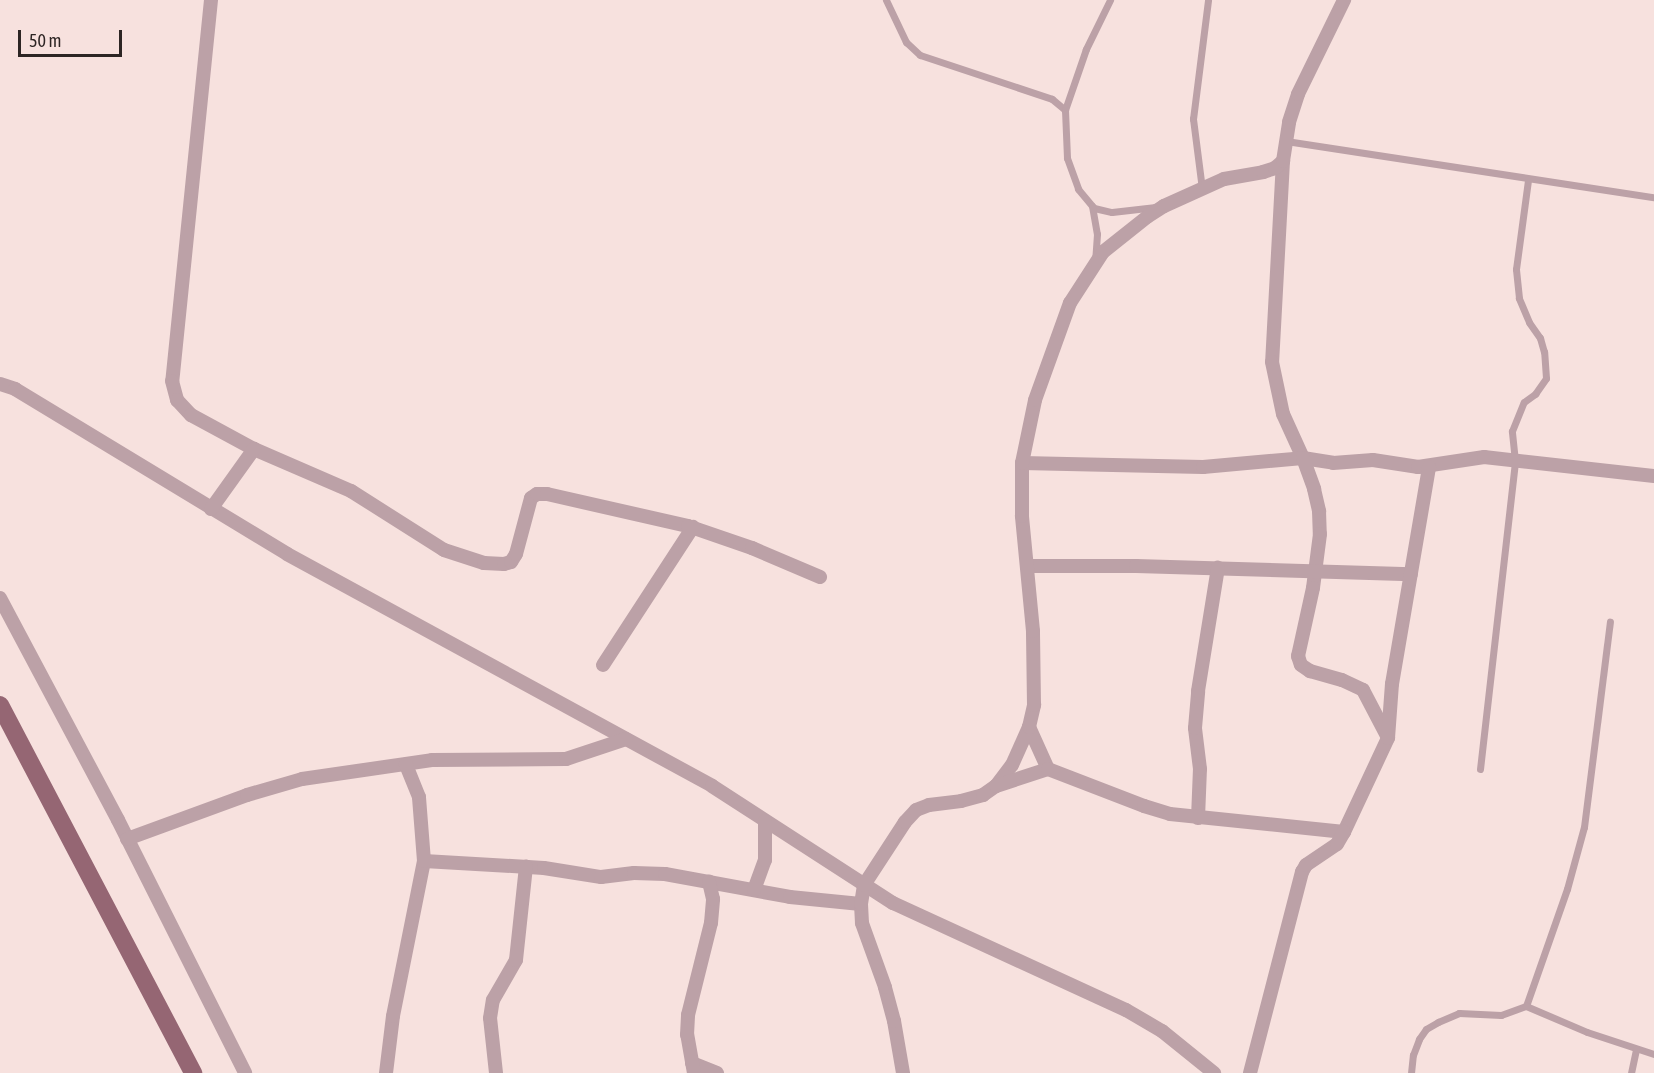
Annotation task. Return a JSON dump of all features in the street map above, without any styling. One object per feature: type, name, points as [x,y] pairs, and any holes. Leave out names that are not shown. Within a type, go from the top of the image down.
[{"type":"main road","points":[[0,705],[193,1073]]},
{"type":"street","points":[[211,0],[172,381],[177,400],[191,415],[254,449],[351,491],[444,550],[484,563],[511,562],[516,554],[527,507],[531,498],[537,494],[693,527],[752,548],[820,577]]},
{"type":"street","points":[[1344,0],[1298,94],[1286,141],[1272,362],[1283,414],[1303,458],[1319,510],[1320,534],[1315,573],[1298,656],[1301,665],[1310,671],[1342,680],[1363,690],[1388,738]]},
{"type":"street","points":[[996,786],[1012,765],[1029,727],[1035,705],[1035,675],[1022,516],[1022,463],[1035,400],[1070,303],[1095,264],[1121,236],[1164,206],[1224,179],[1275,168],[1283,161]]},
{"type":"street","points":[[0,384],[15,389],[287,554],[712,786],[893,903],[1126,1010],[1162,1031],[1214,1073]]},
{"type":"street","points":[[211,509],[254,449]]},
{"type":"street","points":[[1022,463],[1203,467],[1303,458],[1333,463],[1373,460],[1429,467],[1473,457],[1654,476]]},
{"type":"street","points":[[1250,1073],[1302,872],[1306,865],[1337,844],[1388,738],[1392,684],[1429,467]]},
{"type":"street","points":[[603,665],[693,527]]},
{"type":"street","points":[[1027,566],[1218,568],[1315,573],[1411,574]]},
{"type":"street","points":[[1198,818],[1200,769],[1195,741],[1196,710],[1218,568]]},
{"type":"street","points":[[0,598],[127,839],[245,1073]]},
{"type":"street","points":[[1029,727],[1048,769]]},
{"type":"street","points":[[127,839],[287,782],[448,759],[566,759],[626,739]]},
{"type":"street","points":[[386,1073],[393,1016],[424,861],[419,797],[406,765]]},
{"type":"street","points":[[903,1073],[894,1021],[885,987],[862,923],[861,904],[864,885],[915,810],[929,805],[961,801],[983,795],[996,786],[1048,769],[1144,806],[1198,818],[1344,832]]},
{"type":"street","points":[[754,890],[765,860],[765,821]]},
{"type":"street","points":[[424,861],[526,867],[601,877],[649,874],[709,881],[790,897],[861,904]]},
{"type":"street","points":[[496,1073],[490,1018],[496,992],[516,960],[526,867]]},
{"type":"street","points":[[709,881],[713,899],[711,923],[688,1015],[687,1035],[693,1068],[717,1073]]},
{"type":"lane","points":[[886,0],[906,42],[920,55],[1052,99],[1065,110]]},
{"type":"lane","points":[[1095,264],[1096,234],[1092,206],[1072,179],[1067,158],[1065,110],[1086,49],[1110,0]]},
{"type":"lane","points":[[1202,189],[1193,119],[1208,0]]},
{"type":"lane","points":[[1286,141],[1528,180],[1654,197]]},
{"type":"lane","points":[[1480,769],[1515,461],[1512,431],[1524,402],[1535,394],[1546,378],[1540,338],[1528,322],[1519,298],[1516,269],[1528,180]]},
{"type":"lane","points":[[1092,206],[1112,212],[1164,206]]},
{"type":"lane","points":[[1526,1006],[1567,889],[1584,827],[1610,622]]},
{"type":"lane","points":[[1411,1073],[1413,1055],[1419,1039],[1426,1029],[1438,1022],[1459,1013],[1501,1015],[1526,1006],[1636,1050],[1654,1054]]},
{"type":"lane","points":[[1631,1073],[1636,1050]]}]
